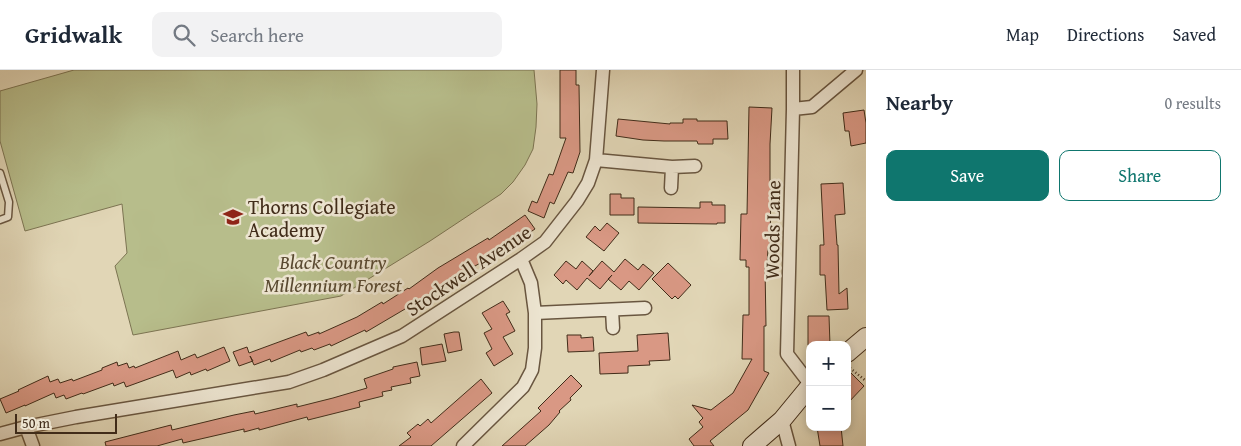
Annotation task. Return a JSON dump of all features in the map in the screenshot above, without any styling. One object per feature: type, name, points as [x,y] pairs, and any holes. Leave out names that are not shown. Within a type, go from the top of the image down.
[{"type":"street","name":"Stockwell Avenue","points":[[0,434],[76,417],[289,382],[323,370],[402,336],[521,260],[545,242],[577,201],[588,183],[596,160],[603,70]]},
{"type":"street","name":"Woods Lane","points":[[793,70],[787,354],[806,380]]},
{"type":"street","points":[[793,109],[812,107],[856,70]]},
{"type":"street","points":[[596,160],[672,167],[695,166]]},
{"type":"street","points":[[671,188],[672,167]]},
{"type":"street","points":[[462,446],[523,387],[532,370],[535,348],[535,313],[531,283],[521,260]]},
{"type":"street","points":[[535,313],[646,308]]},
{"type":"street","points":[[612,310],[613,328]]},
{"type":"street","points":[[851,350],[866,337]]},
{"type":"street","points":[[752,446],[782,420],[809,386]]},
{"type":"street","points":[[782,420],[789,446]]},
{"type":"street","points":[[26,427],[33,446]]},
{"type":"lane","points":[[0,173],[9,202],[8,217],[0,220]]},
{"type":"path","points":[[851,368],[866,381]]},
{"type":"green space","name":"Thorns Collegiate Academy","points":[[74,70],[534,70],[537,104],[533,149],[513,182],[501,194],[341,296],[133,335],[115,266],[127,253],[122,204],[25,231],[0,141],[0,91]]},
{"type":"building","points":[[560,70],[576,70],[576,85],[579,85],[580,152],[573,173],[568,172],[554,204],[550,202],[544,218],[528,211],[532,201],[537,203],[549,174],[553,175],[566,138],[560,138]]},
{"type":"building","points":[[749,107],[772,108],[770,248],[768,248],[767,267],[765,267],[766,326],[764,326],[764,371],[769,373],[748,410],[710,441],[714,446],[694,446],[689,439],[703,427],[699,422],[703,418],[692,405],[711,410],[733,393],[752,359],[742,359],[743,315],[749,315],[749,267],[746,267],[746,260],[740,260],[741,214],[747,214]]},
{"type":"building","points":[[864,110],[866,143],[851,146],[849,131],[845,131],[843,113]]},
{"type":"building","points":[[618,119],[670,124],[683,123],[683,119],[727,121],[728,139],[713,139],[713,144],[698,144],[697,141],[643,140],[616,136]]},
{"type":"building","points":[[843,183],[845,214],[835,215],[839,294],[847,288],[848,309],[827,310],[825,275],[820,275],[820,245],[824,245],[821,184]]},
{"type":"building","points":[[610,194],[621,194],[621,198],[634,198],[634,215],[610,215]]},
{"type":"building","points":[[700,202],[712,202],[712,205],[725,205],[725,223],[638,223],[638,207],[700,208]]},
{"type":"building","points":[[525,215],[535,229],[366,332],[365,330],[331,346],[330,344],[314,350],[312,348],[301,352],[300,350],[271,362],[270,359],[254,365],[252,361],[239,366],[233,352],[247,347],[249,353],[306,332],[308,336],[319,332],[319,334],[357,317],[409,289],[438,268],[488,238],[489,240]]},
{"type":"building","points":[[607,223],[619,233],[604,251],[586,237],[595,226],[600,231]]},
{"type":"building","points":[[625,259],[638,270],[643,264],[654,273],[639,290],[629,281],[621,290],[608,279],[600,289],[587,278],[577,290],[566,280],[563,284],[554,275],[566,261],[576,269],[582,261],[593,271],[589,276],[602,261],[614,272]]},
{"type":"building","points":[[668,263],[691,285],[678,299],[675,296],[672,299],[652,279]]},
{"type":"building","points":[[503,301],[510,312],[506,314],[515,331],[503,337],[513,354],[494,366],[486,353],[492,349],[484,333],[492,329],[482,313]]},
{"type":"building","points":[[808,316],[829,316],[830,341],[808,341]]},
{"type":"building","points":[[459,332],[462,350],[448,353],[444,334]]},
{"type":"building","points":[[668,333],[670,360],[649,361],[650,365],[628,366],[628,373],[600,374],[599,353],[638,351],[637,335]]},
{"type":"building","points":[[567,335],[581,335],[581,338],[593,337],[594,351],[568,352]]},
{"type":"building","points":[[442,344],[446,361],[422,365],[420,348]]},
{"type":"building","points":[[224,347],[230,361],[207,371],[206,369],[191,375],[190,372],[176,378],[173,370],[126,387],[124,382],[114,386],[113,383],[66,399],[64,395],[56,398],[54,393],[6,413],[0,399],[48,376],[50,382],[58,379],[60,383],[72,379],[73,381],[117,362],[118,366],[127,363],[129,368],[134,366],[135,368],[178,351],[181,360],[195,354],[197,358]]},
{"type":"building","points":[[417,362],[420,376],[410,378],[411,383],[391,387],[392,390],[382,392],[383,396],[359,402],[360,407],[308,420],[307,417],[259,430],[259,428],[244,432],[244,429],[183,443],[182,439],[157,446],[106,446],[105,442],[171,425],[172,430],[254,411],[255,414],[297,404],[297,407],[333,398],[367,388],[364,379],[393,369],[393,367]]},
{"type":"building","points":[[851,373],[864,386],[851,400]]},
{"type":"building","points":[[571,375],[582,386],[549,425],[525,446],[502,446],[541,411],[538,408]]},
{"type":"building","points":[[481,379],[492,393],[431,446],[399,446],[411,437],[407,433],[418,424],[420,426],[428,419],[431,423]]},
{"type":"building","points":[[818,431],[841,431],[843,446],[820,446]]},
{"type":"place","name":"Thorns Collegiate Academy","points":[[233,217]]},
{"type":"park label","name":"Black Country Millennium Forest","points":[[333,272]]}]
